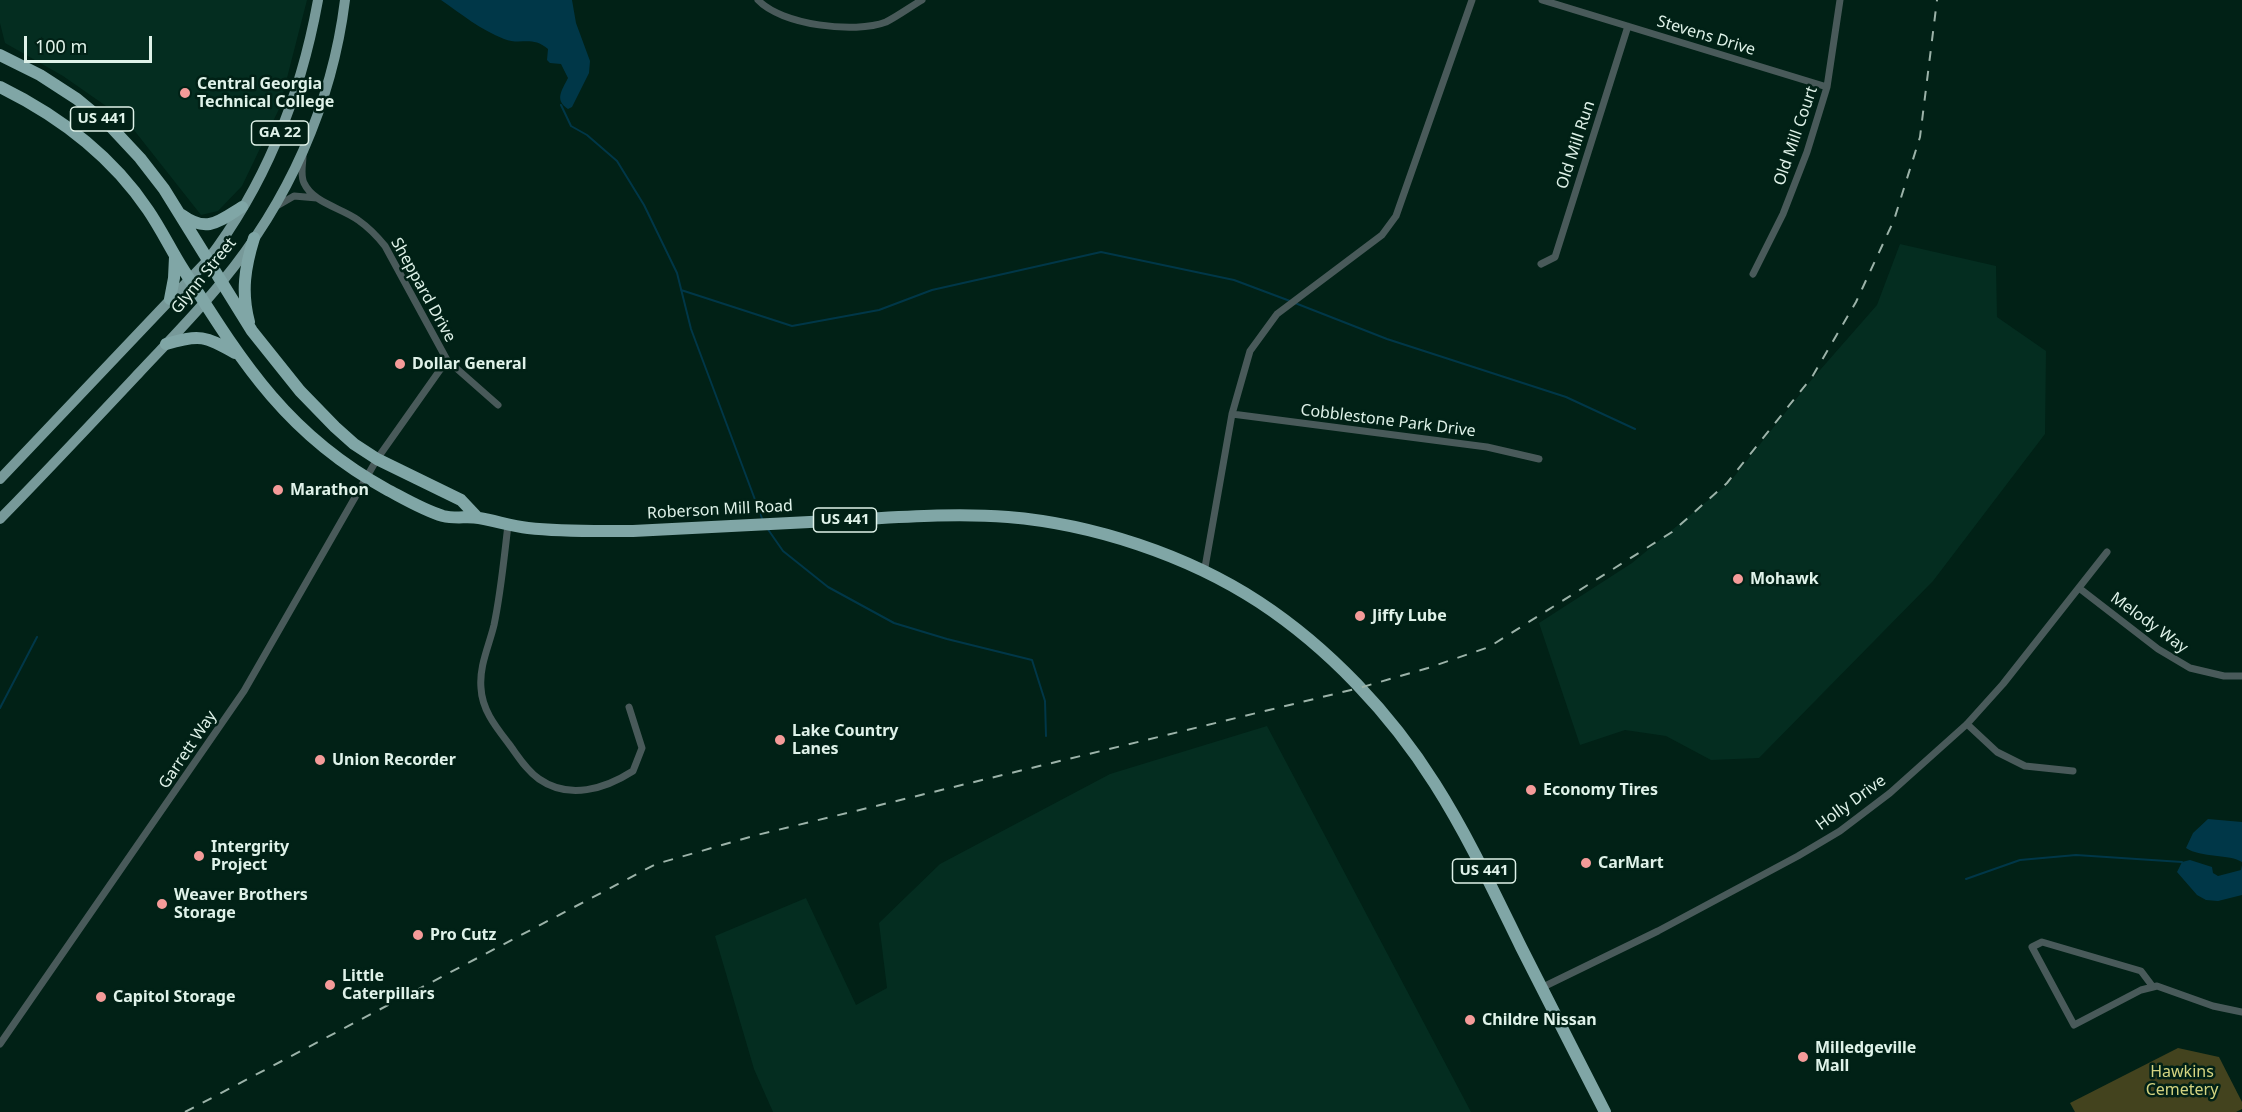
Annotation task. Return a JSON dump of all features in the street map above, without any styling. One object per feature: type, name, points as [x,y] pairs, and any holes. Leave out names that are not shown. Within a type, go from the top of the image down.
[{"type":"highway","name":"US 441","points":[[0,55],[59,87],[103,121],[141,158],[164,189],[207,261]]},
{"type":"highway","name":"US 441","points":[[0,87],[64,124],[107,161],[147,209],[189,279]]},
{"type":"highway","points":[[178,212],[191,221],[206,226],[219,222],[242,207]]},
{"type":"highway","points":[[252,331],[246,308],[244,286],[247,261],[254,238]]},
{"type":"highway","points":[[170,299],[175,255]]},
{"type":"highway","name":"Roberson Mill Road","points":[[207,261],[252,331],[283,372],[317,409],[354,444],[377,459],[461,501],[478,518]]},
{"type":"highway","name":"Roberson Mill Road","points":[[189,279],[238,355],[269,394],[305,431],[338,459],[366,478],[420,507],[446,516],[478,518],[508,525],[583,531],[633,531],[933,515],[985,516],[1037,521],[1095,532],[1158,553],[1204,573],[1260,602],[1343,671],[1392,726],[1425,769],[1456,819],[1605,1112]]},
{"type":"highway","points":[[166,344],[192,337],[201,338],[219,344],[238,355]]},
{"type":"main road","name":"Glynn Street","points":[[0,479],[207,261],[242,207],[267,162],[288,114],[307,54],[318,0]]},
{"type":"main road","name":"Glynn Street","points":[[0,519],[205,302],[222,283],[254,238],[304,152],[333,68],[345,0]]},
{"type":"street","points":[[758,0],[789,19],[842,28],[885,22],[922,0]]},
{"type":"street","points":[[904,0],[908,8]]},
{"type":"street","points":[[1204,573],[1232,414],[1250,351],[1277,314],[1382,235],[1396,216],[1472,0]]},
{"type":"street","name":"Stevens Drive","points":[[1542,0],[1827,87]]},
{"type":"street","name":"Old Mill Court","points":[[1753,274],[1783,214],[1807,152],[1827,87],[1840,0]]},
{"type":"street","name":"Old Mill Run","points":[[1541,264],[1555,257],[1628,26]]},
{"type":"street","points":[[304,152],[302,173],[304,183],[317,198]]},
{"type":"street","points":[[273,208],[294,196],[317,198]]},
{"type":"street","name":"Sheppard Drive","points":[[317,198],[357,219],[385,246],[447,360],[498,405]]},
{"type":"street","name":"Garrett Way","points":[[0,1044],[244,691],[377,459],[447,360]]},
{"type":"street","name":"Cobblestone Park Drive","points":[[1232,414],[1487,447],[1539,459]]},
{"type":"street","points":[[508,525],[494,622],[480,674],[483,703],[494,723],[530,771],[540,780],[570,791],[584,790],[602,787],[633,771],[642,748],[629,707]]},
{"type":"street","name":"Holly Drive","points":[[1541,988],[1658,931],[1798,856],[1832,836],[1890,793],[1967,724],[2003,684],[2107,552]]},
{"type":"street","name":"Melody Way","points":[[2079,588],[2158,649],[2190,668],[2224,676],[2242,676]]},
{"type":"street","points":[[1967,724],[1997,752],[2025,766],[2073,771]]},
{"type":"street","points":[[2153,987],[2141,971],[2042,942],[2032,946],[2074,1025],[2141,990],[2153,987],[2157,986],[2213,1006],[2242,1012]]},
{"type":"shaded area","name":"Central Georgia Technical College","points":[[0,0],[307,0],[279,109],[242,186],[218,211],[201,215],[126,120],[63,76],[5,43],[0,23]]},
{"type":"shaded area","points":[[1900,244],[1996,266],[1997,317],[2046,351],[2045,434],[1933,581],[1759,758],[1711,760],[1666,736],[1625,730],[1580,745],[1539,623],[1632,563],[1729,483],[1813,378],[1877,305]]},
{"type":"shaded area","points":[[1267,726],[1471,1112],[773,1112],[754,1069],[715,936],[806,898],[856,1005],[887,988],[879,923],[940,864],[1110,774]]},
{"type":"green space","name":"Hawkins Cemetery","points":[[2178,1048],[2219,1057],[2242,1102],[2242,1109],[2236,1112],[2075,1112],[2070,1103]]},
{"type":"water","points":[[441,0],[572,0],[576,23],[590,61],[589,73],[572,107],[568,109],[561,102],[560,95],[568,78],[561,64],[550,63],[547,60],[548,49],[536,43],[510,41],[487,31]]},
{"type":"water","points":[[2208,819],[2242,822],[2242,862],[2186,848],[2193,833]]},
{"type":"water","points":[[2190,860],[2212,867],[2213,873],[2218,876],[2241,870],[2242,865],[2242,895],[2218,901],[2206,900],[2197,895],[2177,872],[2182,862]]},
{"type":"waterway","points":[[561,105],[571,126],[587,135],[617,161],[644,205],[677,273],[691,329],[763,521]]},
{"type":"waterway","points":[[681,290],[792,326],[879,310],[932,290],[1101,252],[1234,280],[1290,301]]},
{"type":"waterway","points":[[1295,303],[1387,339],[1566,397],[1635,429]]},
{"type":"waterway","points":[[767,528],[783,551],[828,587],[894,623],[1032,660],[1045,701],[1046,736]]},
{"type":"waterway","points":[[0,708],[37,637]]},
{"type":"waterway","points":[[1966,879],[2020,860],[2076,855],[2182,862]]},
{"type":"railway","points":[[185,1112],[656,864],[757,835],[1359,688],[1428,668],[1489,647],[1672,532],[1727,483],[1812,377],[1856,302],[1894,220],[1920,137],[1937,0]]},
{"type":"place","name":"Central Georgia Technical College","points":[[185,93]]},
{"type":"place","name":"Dollar General","points":[[400,364]]},
{"type":"place","name":"Marathon","points":[[278,490]]},
{"type":"place","name":"Mohawk","points":[[1738,579]]},
{"type":"place","name":"Jiffy Lube","points":[[1360,616]]},
{"type":"place","name":"Lake Country Lanes","points":[[780,740]]},
{"type":"place","name":"Union Recorder","points":[[320,760]]},
{"type":"place","name":"Economy Tires","points":[[1531,790]]},
{"type":"place","name":"Intergrity Project","points":[[199,856]]},
{"type":"place","name":"CarMart","points":[[1586,863]]},
{"type":"place","name":"Weaver Brothers Storage","points":[[162,904]]},
{"type":"place","name":"Pro Cutz","points":[[418,935]]},
{"type":"place","name":"Little Caterpillars","points":[[330,985]]},
{"type":"place","name":"Capitol Storage","points":[[101,997]]},
{"type":"place","name":"Childre Nissan","points":[[1470,1020]]},
{"type":"place","name":"Milledgeville Mall","points":[[1803,1057]]}]
